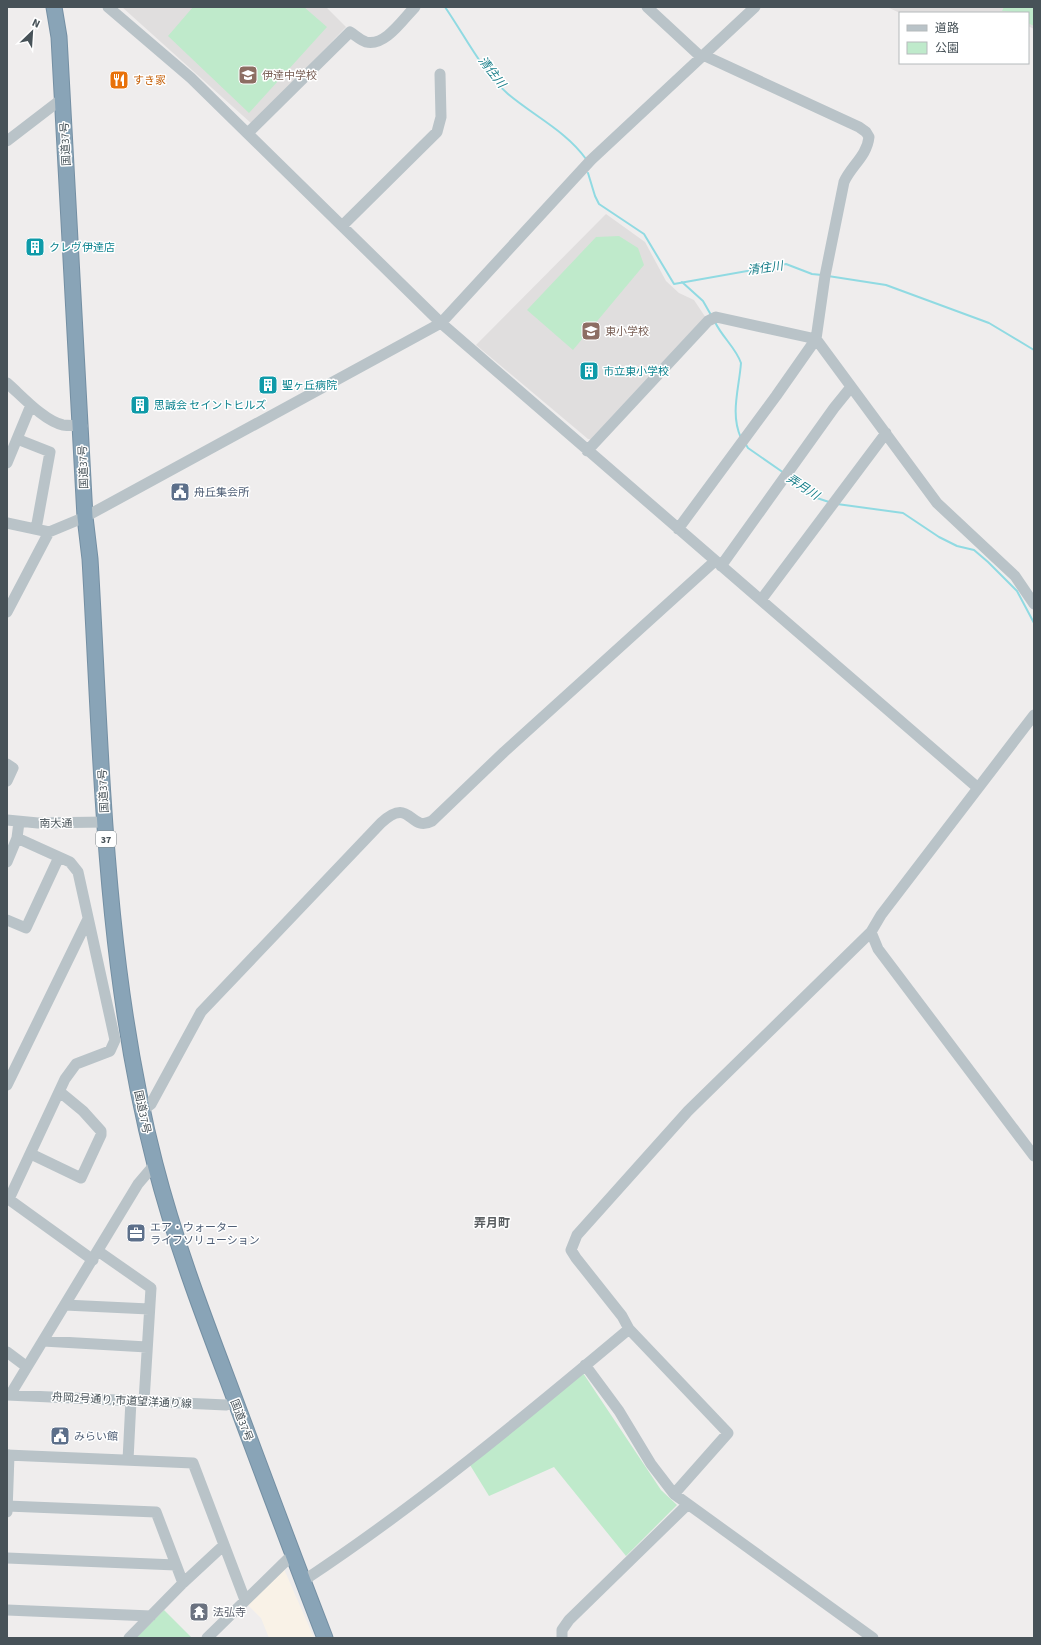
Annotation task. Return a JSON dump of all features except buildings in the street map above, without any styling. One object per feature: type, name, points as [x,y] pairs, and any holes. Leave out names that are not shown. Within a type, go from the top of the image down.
[{"type":"highway","name":"国道37号","points":[[54,7],[59,37],[82,426],[85,517],[90,559],[105,822],[120,992],[155,1164],[182,1257],[324,1638]]},
{"type":"street","points":[[108,7],[191,78],[441,323],[978,788]]},
{"type":"street","points":[[248,133],[350,32],[365,41],[374,43],[386,37],[415,7]]},
{"type":"street","points":[[647,7],[702,56],[859,127],[866,132],[869,137],[864,154],[848,173],[844,182],[825,276],[816,339],[678,529]]},
{"type":"street","points":[[7,522],[49,532],[85,517],[441,323],[591,160],[755,7]]},
{"type":"street","points":[[342,226],[437,132],[441,117],[440,74]]},
{"type":"street","points":[[8,140],[62,98]]},
{"type":"street","points":[[587,451],[708,321],[716,317],[731,319],[816,339],[937,504],[1015,576],[1034,604]]},
{"type":"street","points":[[7,383],[31,405],[62,425],[82,426]]},
{"type":"street","points":[[143,1110],[151,1104],[201,1012],[381,823],[391,814],[396,812],[406,814],[421,823],[426,824],[432,821],[504,752],[718,563],[786,476],[834,408],[851,387]]},
{"type":"street","points":[[7,463],[31,405]]},
{"type":"street","points":[[761,600],[886,433]]},
{"type":"street","points":[[17,439],[50,452],[36,529]]},
{"type":"street","points":[[7,612],[49,532]]},
{"type":"street","points":[[674,1494],[728,1433],[629,1329],[622,1316],[571,1250],[578,1235],[688,1111],[872,932],[881,916],[1034,715]]},
{"type":"street","points":[[7,764],[13,768],[7,781]]},
{"type":"street","name":"南大通","points":[[7,820],[19,822],[105,822]]},
{"type":"street","points":[[7,862],[17,838],[19,822]]},
{"type":"street","points":[[17,838],[70,862],[78,872],[115,1040],[110,1051],[76,1064],[60,1092],[31,1154],[8,1198],[95,1256],[151,1288],[144,1401]]},
{"type":"street","points":[[7,920],[26,928],[59,857]]},
{"type":"street","points":[[7,1085],[88,919]]},
{"type":"street","points":[[872,932],[878,949],[1034,1156]]},
{"type":"street","points":[[31,1154],[81,1178],[101,1135],[101,1131],[83,1111],[60,1092]]},
{"type":"street","points":[[9,1395],[43,1342],[138,1184],[155,1164]]},
{"type":"street","points":[[65,1305],[149,1309]]},
{"type":"street","points":[[303,1581],[347,1552],[389,1520],[629,1329]]},
{"type":"street","points":[[43,1342],[147,1347]]},
{"type":"street","points":[[7,1352],[27,1367]]},
{"type":"street","points":[[585,1365],[619,1411],[651,1464],[674,1494],[873,1638]]},
{"type":"street","name":"舟岡2号通り,市道望洋通り線","points":[[9,1395],[226,1405],[236,1402]]},
{"type":"street","points":[[128,1460],[131,1400]]},
{"type":"street","points":[[7,1512],[8,1455],[193,1463],[245,1600]]},
{"type":"street","points":[[562,1638],[562,1630],[568,1620],[687,1504]]},
{"type":"street","points":[[7,1506],[156,1512],[184,1583]]},
{"type":"street","points":[[129,1638],[224,1545]]},
{"type":"street","points":[[207,1638],[293,1554]]},
{"type":"street","points":[[7,1558],[176,1565]]},
{"type":"street","points":[[7,1610],[151,1616]]},
{"type":"shaded area","name":"伊達中学校","points":[[122,7],[326,7],[346,27],[252,124]]},
{"type":"shaded area","points":[[887,7],[1034,7],[1034,29],[1029,26],[1029,12],[899,13]]},
{"type":"shaded area","name":"東小学校","points":[[606,214],[645,242],[666,281],[679,293],[694,300],[706,318],[594,440],[588,439],[476,345]]},
{"type":"shaded area","points":[[284,1569],[314,1638],[269,1638],[261,1618],[247,1604]]},
{"type":"green space","name":"伊達中学校","points":[[193,7],[304,7],[327,27],[249,113],[168,36]]},
{"type":"green space","points":[[1004,7],[1034,7],[1034,26],[1029,24],[1029,12],[1002,11]]},
{"type":"green space","points":[[619,236],[638,248],[644,265],[573,350],[527,310],[596,237]]},
{"type":"green space","points":[[583,1373],[661,1490],[677,1505],[626,1556],[554,1467],[489,1496],[470,1465]]},
{"type":"green space","points":[[164,1610],[192,1638],[136,1638]]},
{"type":"waterway","name":"清住川","points":[[445,7],[474,53],[499,85],[518,102],[569,140],[586,159]]},
{"type":"waterway","name":"清住川","points":[[588,173],[599,204],[644,234],[674,284],[786,264],[812,274],[822,275]]},
{"type":"waterway","name":"清住川","points":[[828,276],[886,285],[989,323],[1034,350]]},
{"type":"waterway","name":"弄月川","points":[[682,282],[703,301],[711,315]]},
{"type":"waterway","name":"弄月川","points":[[715,322],[721,333],[736,352],[741,363],[736,401],[736,420],[741,438]]},
{"type":"waterway","name":"弄月川","points":[[745,443],[748,448],[784,473]]},
{"type":"waterway","name":"弄月川","points":[[789,477],[814,497],[829,502]]},
{"type":"waterway","name":"弄月川","points":[[837,504],[903,513],[939,537],[957,546],[974,550],[1017,591],[1034,623]]},
{"type":"place","name":"伊達中学校","points":[[248,75]]},
{"type":"place","name":"すき家","points":[[119,80]]},
{"type":"place","name":"クレヴ伊達店","points":[[35,247]]},
{"type":"place","name":"東小学校","points":[[591,331]]},
{"type":"place","name":"市立東小学校","points":[[589,371]]},
{"type":"place","name":"聖ヶ丘病院","points":[[268,385]]},
{"type":"place","name":"思誠会 セイントヒルズ","points":[[140,405]]},
{"type":"place","name":"舟丘集会所","points":[[180,492]]},
{"type":"place","name":"エア・ウォーター ライフソリューション","points":[[136,1233]]},
{"type":"place","name":"みらい館","points":[[60,1436]]},
{"type":"place","name":"法弘寺","points":[[199,1612]]},
{"type":"district","name":"弄月町","points":[[492,1223]]}]
